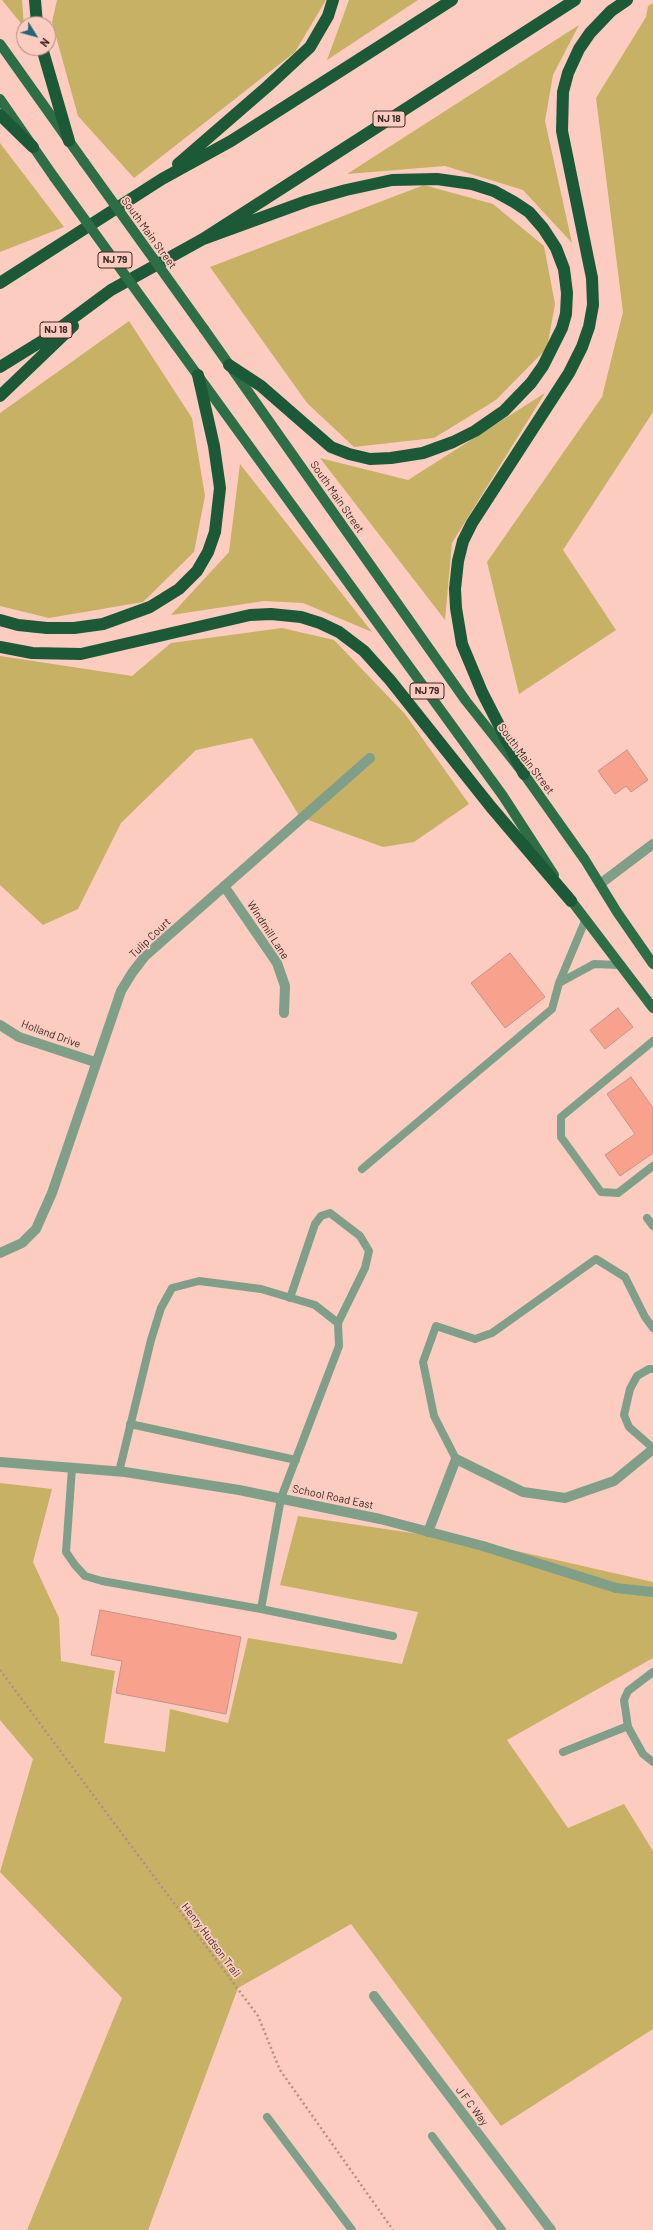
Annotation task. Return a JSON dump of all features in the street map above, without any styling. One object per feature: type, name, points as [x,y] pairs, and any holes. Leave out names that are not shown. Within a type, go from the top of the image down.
[{"type":"highway","points":[[35,0],[36,16]]},
{"type":"highway","points":[[162,179],[268,86],[305,51],[320,34],[333,0]]},
{"type":"highway","points":[[0,283],[21,267],[162,179],[231,141],[452,0]]},
{"type":"highway","name":"NJ 18","points":[[0,367],[42,341],[111,290],[202,239],[575,0]]},
{"type":"highway","points":[[524,774],[482,692],[462,644],[455,589],[458,561],[472,523],[569,373],[582,348],[589,327],[592,305],[592,278],[562,131],[563,92],[568,73],[579,49],[590,33],[611,12],[627,0]]},
{"type":"highway","points":[[44,56],[69,142]]},
{"type":"highway","points":[[0,115],[33,147]]},
{"type":"highway","points":[[202,239],[307,201],[346,190],[392,180],[437,179],[472,184],[494,191],[529,212],[543,228],[556,248],[564,269],[567,293],[566,314],[562,328],[543,366],[531,383],[504,411],[475,431],[453,442],[423,453],[391,458],[370,458],[349,454],[332,447],[261,386],[229,365]]},
{"type":"highway","points":[[0,275],[21,267]]},
{"type":"highway","points":[[0,396],[111,290]]},
{"type":"highway","points":[[0,620],[18,625],[46,628],[74,628],[103,624],[150,607],[179,589],[197,571],[208,552],[215,532],[220,488],[218,466],[198,375]]},
{"type":"highway","points":[[0,647],[32,653],[81,654],[250,615],[286,615],[320,623],[339,632],[364,651],[390,680],[491,807],[571,901]]},
{"type":"main road","name":"South Main Street","points":[[0,44],[204,329],[466,701],[524,774],[653,964]]},
{"type":"main road","name":"NJ 79","points":[[0,99],[54,177],[503,796],[585,921],[653,1008]]},
{"type":"street","name":"Tulip Court","points":[[0,1253],[22,1243],[36,1229],[52,1193],[121,991],[132,973],[145,956],[370,758]]},
{"type":"street","points":[[600,884],[653,844]]},
{"type":"street","name":"Windmill Lane","points":[[224,886],[277,963],[285,986],[284,1013]]},
{"type":"street","name":"Holland Drive","points":[[0,1025],[19,1037],[96,1062]]},
{"type":"street","points":[[428,1532],[456,1459],[523,1492],[565,1498],[614,1481],[653,1448]]},
{"type":"street","name":"School Road East","points":[[0,1462],[118,1472],[240,1490],[281,1498],[380,1519],[484,1546],[616,1588],[653,1592]]},
{"type":"street","name":"J F C Way","points":[[374,1996],[551,2230]]},
{"type":"lane","points":[[362,1169],[552,1009],[559,983],[585,921]]},
{"type":"lane","points":[[559,983],[594,964],[619,964]]},
{"type":"lane","points":[[653,1041],[561,1117],[561,1137],[601,1192],[618,1193],[653,1166]]},
{"type":"lane","points":[[262,1609],[281,1498],[338,1346],[338,1323],[365,1268],[369,1252],[360,1236],[330,1213],[321,1216],[315,1224],[290,1298]]},
{"type":"lane","points":[[647,1218],[653,1226]]},
{"type":"lane","points":[[456,1459],[434,1416],[423,1362],[436,1326],[475,1339],[492,1333],[596,1259],[625,1278],[645,1317],[653,1328]]},
{"type":"lane","points":[[118,1472],[161,1308],[172,1288],[199,1281],[261,1289],[315,1305],[338,1323]]},
{"type":"lane","points":[[653,1369],[649,1369],[637,1376],[630,1389],[624,1415],[629,1427],[653,1448]]},
{"type":"lane","points":[[130,1424],[296,1460]]},
{"type":"lane","points":[[72,1468],[66,1552],[85,1576],[102,1581],[262,1609],[393,1636]]},
{"type":"lane","points":[[653,1672],[628,1690],[624,1700],[628,1726],[643,1754],[653,1762]]},
{"type":"lane","points":[[563,1752],[607,1733],[628,1726]]},
{"type":"lane","points":[[267,2117],[352,2230]]},
{"type":"lane","points":[[432,2136],[502,2230]]},
{"type":"path","name":"Henry Hudson Trail","points":[[0,1670],[258,2016],[280,2070],[393,2230]]},
{"type":"shaded area","points":[[2,0],[22,0],[23,16],[16,17]]},
{"type":"shaded area","points":[[57,0],[326,0],[295,52],[134,178],[78,116],[56,36],[56,16],[53,16]]},
{"type":"shaded area","points":[[349,0],[418,0],[327,60]]},
{"type":"shaded area","points":[[653,3],[653,412],[563,550],[616,630],[519,694],[487,562],[602,397],[623,312],[596,98],[646,17],[648,6]]},
{"type":"shaded area","points":[[579,25],[553,75],[545,121],[572,243],[523,190],[445,166],[347,174]]},
{"type":"shaded area","points":[[0,143],[64,227],[0,252]]},
{"type":"shaded area","points":[[424,185],[493,204],[544,246],[555,304],[547,348],[496,400],[434,438],[354,447],[307,403],[210,267]]},
{"type":"shaded area","points":[[129,321],[192,418],[205,496],[194,552],[143,602],[49,618],[0,606],[0,413]]},
{"type":"shaded area","points":[[545,393],[452,543],[445,620],[320,458],[408,480]]},
{"type":"shaded area","points":[[240,464],[372,632],[303,603],[264,601],[171,615],[229,552]]},
{"type":"shaded area","points":[[282,628],[334,640],[405,714],[469,804],[414,842],[383,847],[300,817],[252,738],[196,750],[121,823],[78,909],[43,925],[0,885],[0,656],[132,676],[171,643]]},
{"type":"shaded area","points":[[0,1483],[52,1489],[33,1562],[59,1618],[61,1661],[115,1671],[104,1743],[165,1752],[170,1709],[228,1723],[248,1638],[402,1664],[418,1612],[280,1585],[298,1516],[486,1544],[653,1582],[653,1658],[507,1740],[568,1828],[624,1804],[653,1851],[653,2029],[501,2126],[351,1924],[238,1988],[148,2230],[27,2230],[122,1998],[0,1872],[33,1759],[0,1720]]},
{"type":"building","points":[[627,750],[648,780],[631,792],[626,786],[615,794],[598,771]]},
{"type":"building","points":[[510,953],[545,997],[505,1028],[471,983]]},
{"type":"building","points":[[618,1008],[633,1027],[605,1049],[590,1030]]},
{"type":"building","points":[[631,1077],[653,1108],[653,1153],[620,1176],[605,1155],[635,1134],[607,1094]]},
{"type":"building","points":[[100,1610],[241,1637],[226,1714],[116,1693],[122,1661],[91,1655]]}]
